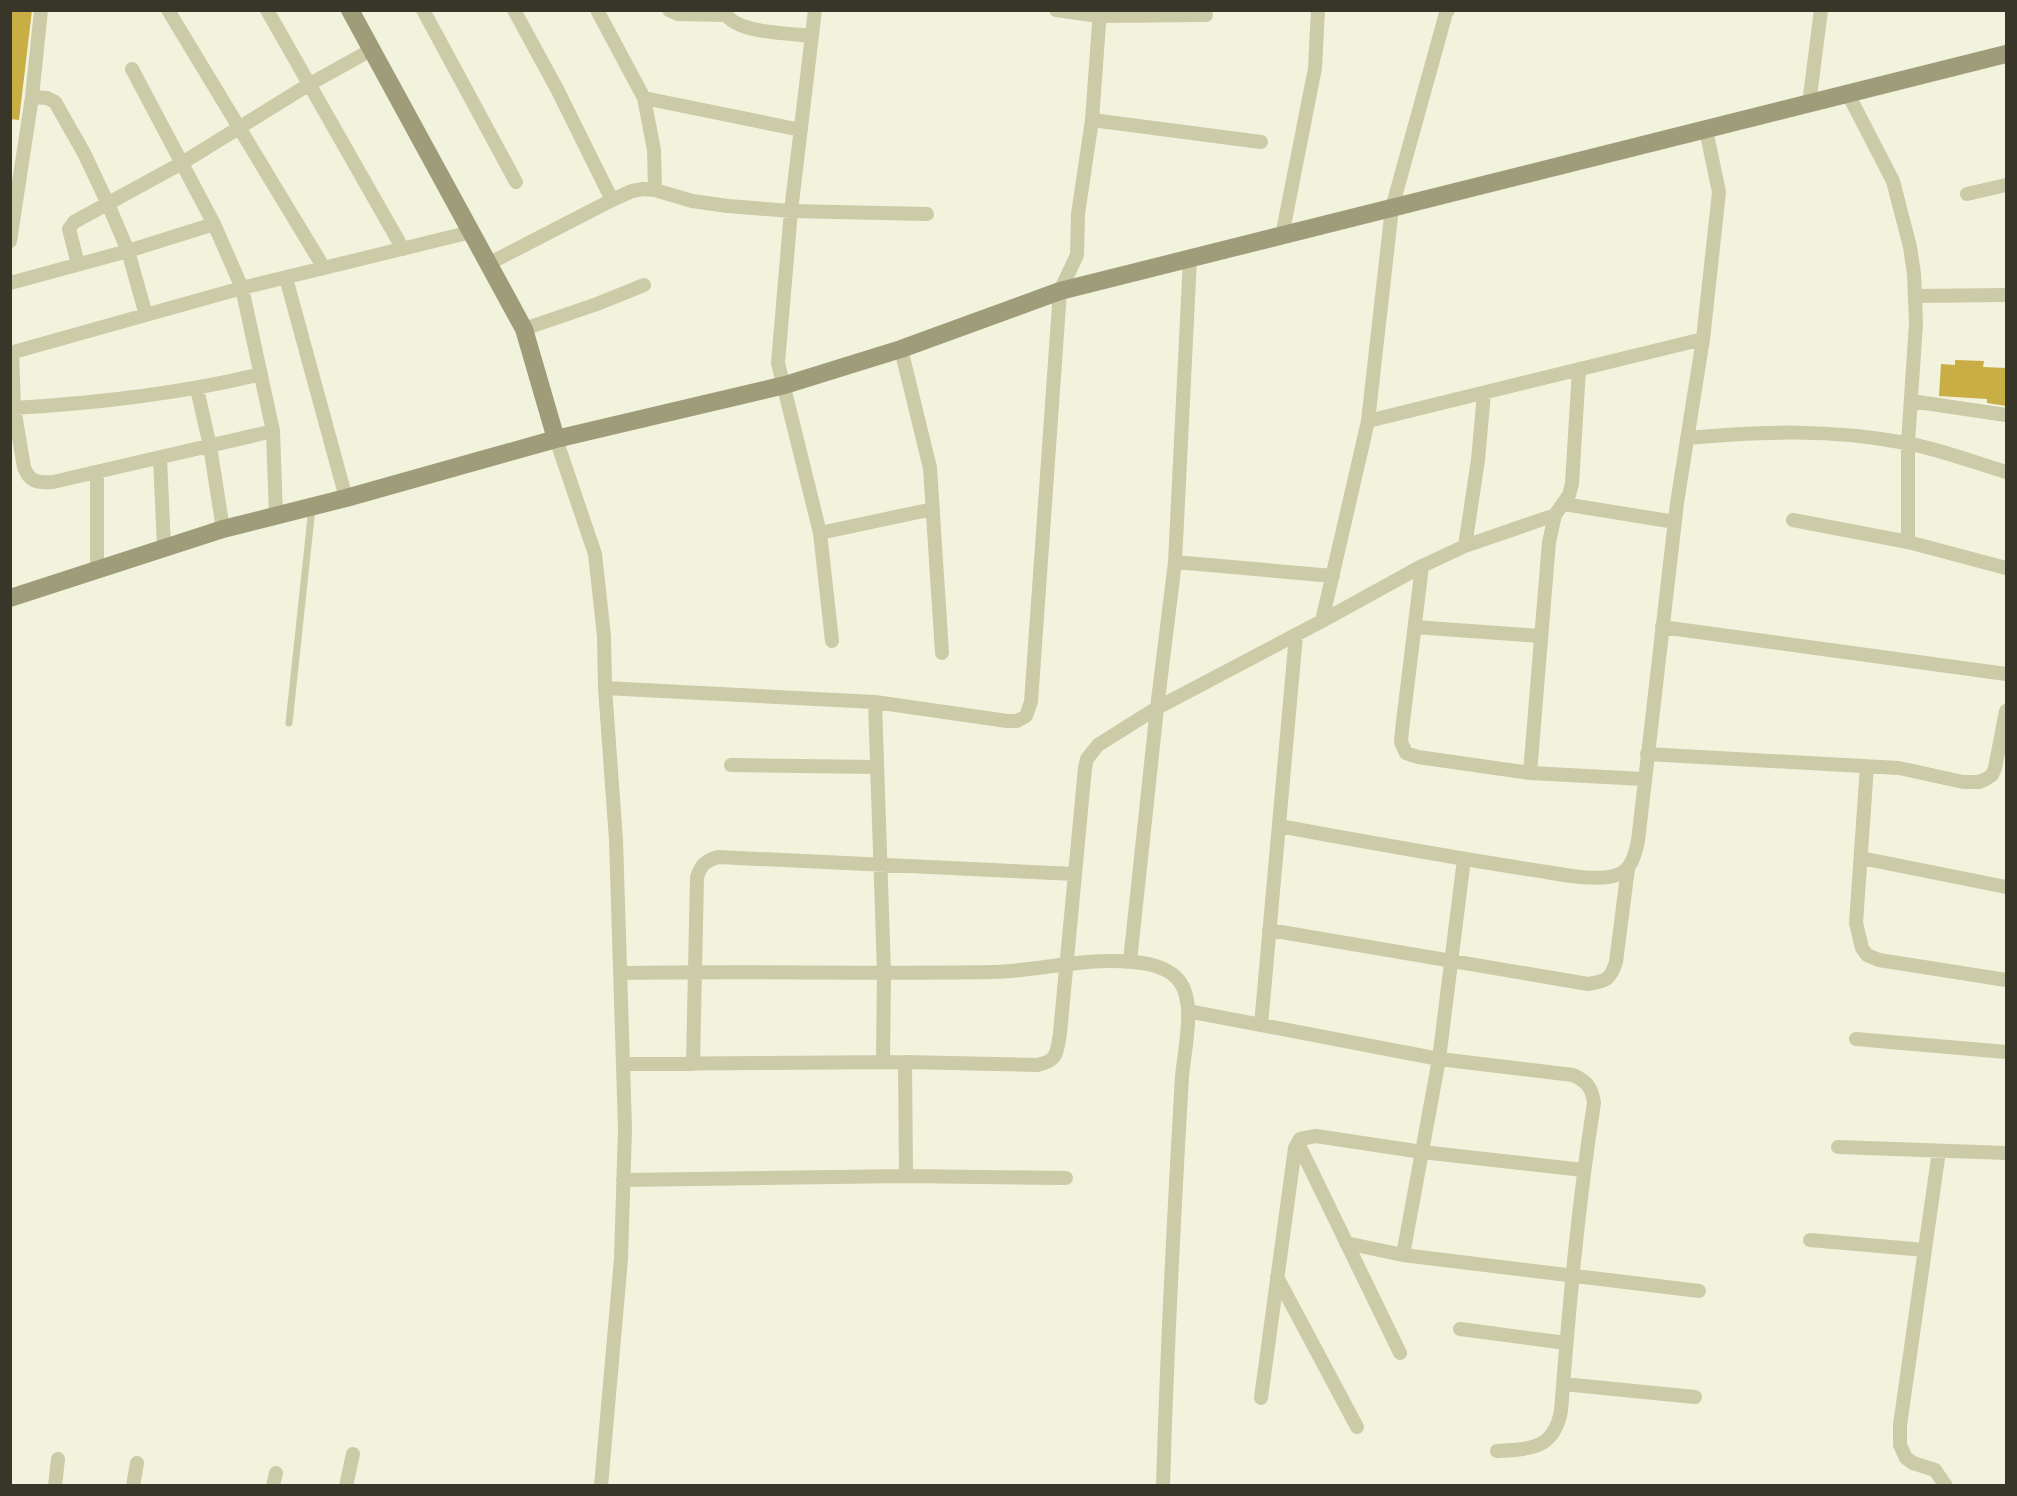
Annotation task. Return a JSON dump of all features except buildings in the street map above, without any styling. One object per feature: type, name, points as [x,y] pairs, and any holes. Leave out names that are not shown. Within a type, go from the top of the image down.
[{"type":"street","points":[[10,241],[32,97],[41,10]]},
{"type":"street","points":[[168,10],[324,268]]},
{"type":"street","points":[[267,10],[403,249]]},
{"type":"street","points":[[350,10],[524,329],[556,439],[595,554],[604,636],[605,688],[616,840],[625,1129],[621,1259],[604,1429],[601,1485]]},
{"type":"street","points":[[423,10],[516,182]]},
{"type":"street","points":[[514,10],[557,89],[612,200]]},
{"type":"street","points":[[597,10],[644,98],[654,150],[655,190]]},
{"type":"street","points":[[669,10],[678,14],[724,13],[731,22],[743,27],[812,36]]},
{"type":"street","points":[[814,10],[791,211],[778,363],[820,533],[832,640]]},
{"type":"street","points":[[1056,10],[1206,15]]},
{"type":"street","points":[[1282,236],[1315,68],[1318,10]]},
{"type":"street","points":[[1322,621],[1368,421],[1392,208],[1448,10]]},
{"type":"street","points":[[1809,104],[1821,10]]},
{"type":"street","points":[[605,688],[875,702],[1007,720],[1022,719],[1028,712],[1031,702],[1060,291],[1077,255],[1078,214],[1092,120],[1100,13]]},
{"type":"street","points":[[78,264],[69,229],[71,226],[182,164],[308,85],[371,50]]},
{"type":"street","points":[[10,598],[223,529],[346,498],[556,439],[785,385],[901,349],[1060,291],[2007,54]]},
{"type":"street","points":[[132,69],[214,224],[242,288],[273,431],[276,516]]},
{"type":"street","points":[[1848,94],[1893,181],[1910,247],[1914,274],[1916,323],[1908,443],[1908,542]]},
{"type":"street","points":[[32,97],[46,98],[55,102],[84,153],[128,250],[146,315]]},
{"type":"street","points":[[644,98],[801,130]]},
{"type":"street","points":[[1092,120],[1261,142]]},
{"type":"street","points":[[1269,930],[1588,984],[1604,981],[1612,974],[1616,962],[1628,868],[1634,858],[1638,841],[1675,522],[1703,339],[1719,192],[1706,130]]},
{"type":"street","points":[[1967,194],[2007,185]]},
{"type":"street","points":[[488,264],[612,200],[632,191],[644,189],[692,201],[791,211],[927,214]]},
{"type":"street","points":[[10,283],[214,224]]},
{"type":"street","points":[[273,431],[42,483],[30,479],[24,467],[15,408],[11,353],[242,288],[471,232]]},
{"type":"street","points":[[1130,961],[1156,708],[1175,562],[1190,259]]},
{"type":"street","points":[[286,278],[346,498]]},
{"type":"street","points":[[524,329],[644,285]]},
{"type":"street","points":[[1915,296],[2007,295]]},
{"type":"street","points":[[1368,421],[1703,339]]},
{"type":"street","points":[[901,349],[930,468],[942,652]]},
{"type":"street","points":[[1530,773],[1549,542],[1559,510],[1572,484],[1579,369]]},
{"type":"street","points":[[15,408],[70,405],[197,389],[261,374]]},
{"type":"street","points":[[197,389],[210,446],[223,529]]},
{"type":"street","points":[[1465,546],[1478,460],[1484,393]]},
{"type":"street","points":[[1911,401],[2007,415]]},
{"type":"street","points":[[1687,438],[1787,431],[1827,433],[1908,443],[2007,472]]},
{"type":"street","points":[[160,458],[164,548]]},
{"type":"street","points":[[97,472],[98,570]]},
{"type":"street","points":[[820,533],[933,509]]},
{"type":"street","points":[[624,1064],[905,1062],[1037,1065],[1051,1061],[1058,1048],[1087,759],[1091,751],[1156,708],[1422,566],[1465,546],[1559,510],[1675,522]]},
{"type":"street","points":[[1793,520],[1908,542],[2007,568]]},
{"type":"street","points":[[1175,562],[1333,576]]},
{"type":"street","points":[[1422,566],[1401,742],[1406,753],[1418,758],[1530,773],[1644,779]]},
{"type":"street","points":[[1415,627],[1541,636]]},
{"type":"street","points":[[1662,627],[2007,674]]},
{"type":"street","points":[[1261,1025],[1296,635]]},
{"type":"street","points":[[875,702],[884,972],[883,1062]]},
{"type":"street","points":[[1647,754],[1899,768],[1963,782],[1986,779],[1992,775],[2007,711]]},
{"type":"street","points":[[731,765],[877,767]]},
{"type":"street","points":[[1867,766],[1856,922],[1862,948],[1867,955],[1879,960],[2007,980]]},
{"type":"street","points":[[1279,826],[1464,859],[1576,876],[1618,875],[1628,868]]},
{"type":"street","points":[[693,1064],[697,877],[700,866],[708,860],[718,857],[1075,874]]},
{"type":"street","points":[[1861,858],[2007,887]]},
{"type":"street","points":[[1403,1255],[1439,1059],[1464,859]]},
{"type":"street","points":[[621,973],[1009,972],[1084,962],[1130,961],[1154,966],[1169,972],[1179,980],[1184,989],[1188,1011],[1169,1298],[1163,1485]]},
{"type":"street","points":[[1188,1011],[1439,1059],[1573,1075],[1588,1083],[1593,1092],[1594,1103],[1583,1170],[1571,1275],[1559,1425],[1553,1435],[1542,1444],[1525,1450],[1497,1451]]},
{"type":"street","points":[[1856,1039],[2007,1052]]},
{"type":"street","points":[[905,1062],[906,1176]]},
{"type":"street","points":[[1261,1398],[1298,1143],[1305,1137],[1316,1136],[1422,1152],[1583,1170]]},
{"type":"street","points":[[1298,1143],[1400,1353]]},
{"type":"street","points":[[1838,1147],[2007,1153]]},
{"type":"street","points":[[1940,1151],[1900,1425],[1900,1445],[1906,1458],[1913,1463],[1935,1470],[1946,1485]]},
{"type":"street","points":[[623,1180],[906,1176],[1066,1178]]},
{"type":"street","points":[[1810,1240],[1925,1251]]},
{"type":"street","points":[[1346,1243],[1403,1255],[1699,1291]]},
{"type":"street","points":[[1277,1277],[1357,1427]]},
{"type":"street","points":[[1460,1329],[1566,1343]]},
{"type":"street","points":[[1563,1384],[1695,1397]]},
{"type":"street","points":[[346,1485],[353,1454]]},
{"type":"street","points":[[55,1485],[58,1459]]},
{"type":"street","points":[[133,1485],[137,1463]]},
{"type":"lane","points":[[289,723],[312,506]]}]
